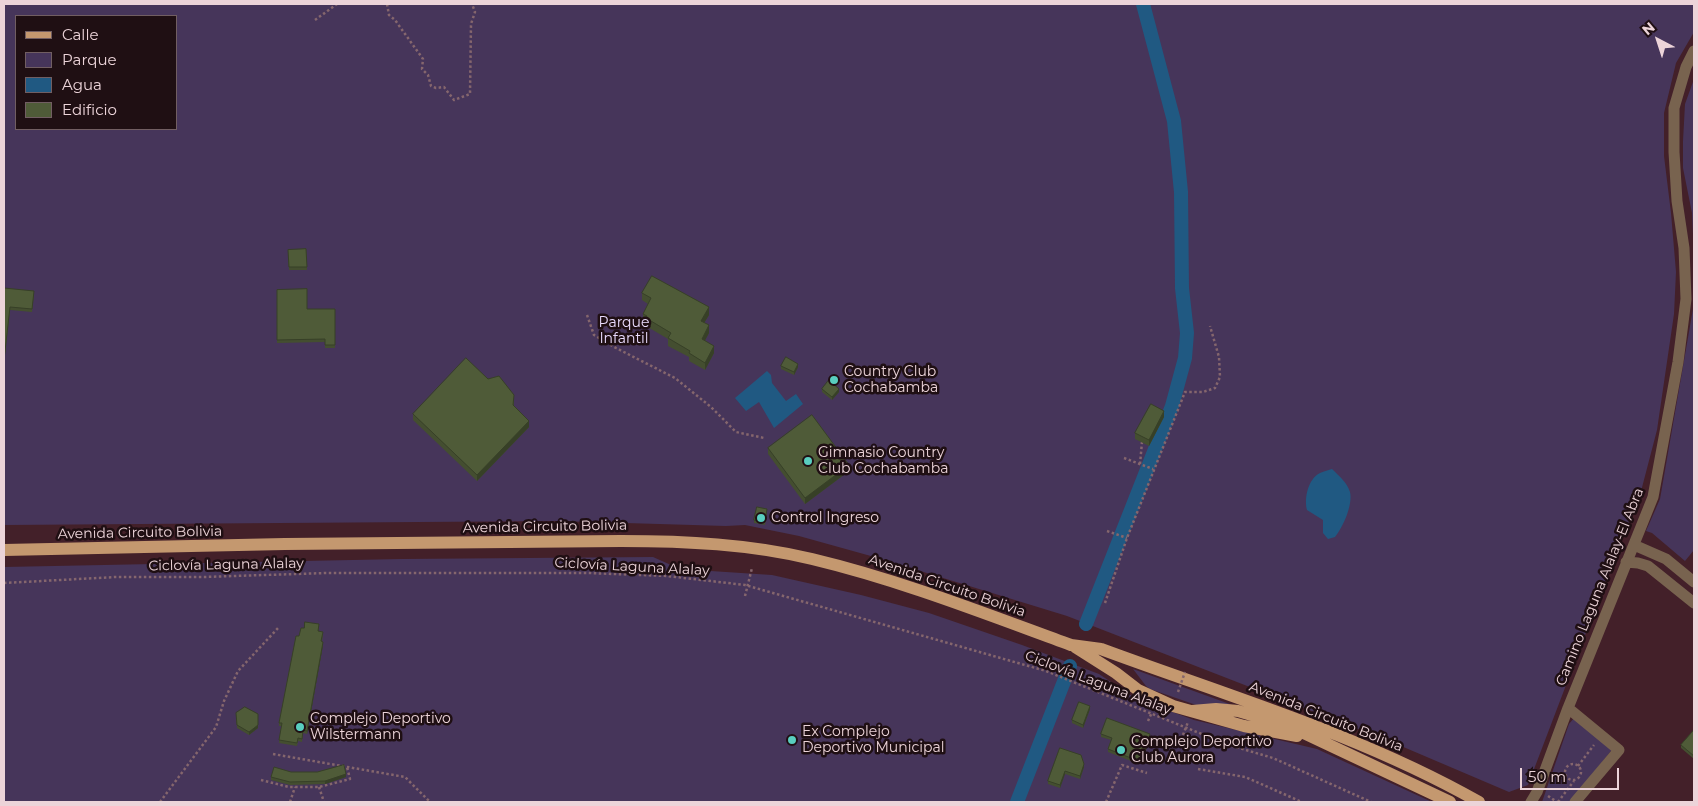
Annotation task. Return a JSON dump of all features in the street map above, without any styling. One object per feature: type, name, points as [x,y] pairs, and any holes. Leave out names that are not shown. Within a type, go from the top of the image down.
[{"type":"main road","name":"Avenida Circuito Bolivia","points":[[4,550],[285,544],[621,541],[671,541],[737,546],[811,559],[872,576],[1071,645],[1101,649],[1324,731],[1430,776],[1479,802]]},
{"type":"main road","name":"Avenida Circuito Bolivia","points":[[1071,645],[1116,673],[1138,690],[1173,706],[1192,711],[1238,711],[1254,714],[1289,726],[1450,802]]},
{"type":"street","name":"Camino Laguna Alalay-El Abra","points":[[1531,802],[1537,792],[1568,708],[1653,497],[1678,362],[1686,299],[1684,248],[1677,201],[1674,108],[1686,67],[1694,51]]},
{"type":"street","points":[[1634,545],[1666,559],[1694,582]]},
{"type":"street","points":[[1626,562],[1648,566],[1694,604]]},
{"type":"street","points":[[1568,708],[1619,750],[1575,802]]},
{"type":"path","points":[[315,20],[337,4]]},
{"type":"path","points":[[387,4],[389,15],[395,20],[423,60],[422,69],[428,75],[431,86],[436,88],[444,87],[454,100],[470,94],[471,24],[475,12],[472,4]]},
{"type":"path","points":[[587,315],[594,335],[675,378],[736,432],[764,438]]},
{"type":"path","points":[[1105,603],[1126,537],[1152,469],[1185,392],[1203,392],[1215,388],[1220,377],[1219,357],[1210,326]]},
{"type":"path","points":[[1140,464],[1142,442]]},
{"type":"path","points":[[1124,458],[1152,469]]},
{"type":"path","points":[[1107,531],[1126,537]]},
{"type":"path","points":[[744,596],[752,568]]},
{"type":"path","name":"Ciclovía Laguna Alalay","points":[[4,583],[116,577],[204,577],[326,573],[588,573],[667,576],[747,586],[890,625],[1072,680],[1229,745],[1273,758],[1371,802]]},
{"type":"path","points":[[160,802],[216,727],[224,702],[238,671],[279,627]]},
{"type":"path","points":[[1178,692],[1185,672]]},
{"type":"path","points":[[1578,766],[1594,746]]},
{"type":"path","points":[[273,754],[405,777],[430,802]]},
{"type":"path","points":[[1106,802],[1122,765],[1147,773]]},
{"type":"path","points":[[1575,779],[1568,778],[1564,772],[1568,765],[1578,766]]},
{"type":"path","points":[[1552,802],[1557,802],[1580,773],[1578,766]]},
{"type":"path","points":[[261,780],[289,787],[319,787],[350,779],[347,767]]},
{"type":"path","points":[[1198,769],[1245,778],[1302,802]]},
{"type":"path","points":[[290,802],[295,787]]},
{"type":"path","points":[[319,787],[324,802]]},
{"type":"green space","name":"Country Club Cochabamba","points":[[4,4],[1694,4],[1694,32],[1676,63],[1664,113],[1664,156],[1676,272],[1674,314],[1657,430],[1639,499],[1614,559],[1528,785],[1509,792],[1394,743],[1067,616],[878,558],[799,536],[745,525],[558,521],[4,525]]},
{"type":"green space","points":[[1694,79],[1694,257],[1692,213],[1683,168],[1683,141],[1685,104]]},
{"type":"green space","points":[[1694,303],[1694,550],[1685,561],[1652,533],[1646,531],[1660,499]]},
{"type":"green space","points":[[653,557],[680,569],[772,575],[929,613],[1099,674],[1135,698],[1194,720],[1317,749],[1432,802],[5,802],[4,800],[4,567],[402,559]]},
{"type":"green space","points":[[1133,669],[1238,707],[1199,706],[1150,689]]},
{"type":"green space","points":[[1574,718],[1611,748],[1611,751],[1570,802],[1542,802],[1569,724]]},
{"type":"water","points":[[767,371],[771,375],[772,383],[786,401],[796,394],[803,404],[774,428],[759,402],[746,411],[735,398]]},
{"type":"water","points":[[1332,469],[1347,485],[1351,497],[1347,516],[1341,528],[1335,537],[1328,539],[1323,533],[1323,520],[1307,510],[1306,500],[1312,480],[1320,473]]},
{"type":"building","points":[[306,249],[307,267],[289,267],[288,250]]},
{"type":"building","points":[[652,276],[709,307],[701,321],[709,325],[702,339],[714,346],[705,363],[689,353],[690,351],[668,338],[671,333],[646,318],[647,316],[643,314],[651,298],[642,293]]},
{"type":"building","points":[[4,288],[34,291],[32,309],[10,307],[4,360]]},
{"type":"building","points":[[307,289],[307,309],[335,309],[335,345],[325,345],[325,339],[277,340],[277,290]]},
{"type":"building","points":[[786,357],[798,364],[794,372],[781,366]]},
{"type":"building","points":[[466,358],[488,379],[499,376],[514,395],[513,405],[529,421],[477,475],[413,414]]},
{"type":"building","points":[[829,380],[839,389],[832,397],[822,389]]},
{"type":"building","points":[[1151,404],[1164,411],[1149,440],[1135,433]]},
{"type":"building","points":[[812,415],[849,465],[805,498],[768,448]]},
{"type":"building","name":"Control Ingreso","points":[[757,507],[767,509],[765,522],[754,520]]},
{"type":"building","points":[[305,622],[319,624],[318,631],[323,632],[321,641],[323,642],[307,731],[303,730],[302,739],[298,738],[297,743],[279,740],[282,723],[279,723],[296,636],[299,636]]},
{"type":"building","points":[[1079,702],[1090,706],[1083,725],[1072,720]]},
{"type":"building","points":[[245,707],[258,714],[258,725],[249,732],[237,725],[236,713]]},
{"type":"building","points":[[1107,718],[1150,734],[1143,756],[1136,760],[1108,749],[1112,738],[1101,734]]},
{"type":"building","points":[[1694,730],[1694,756],[1681,745]]},
{"type":"building","points":[[1060,748],[1081,755],[1084,764],[1080,776],[1065,771],[1060,785],[1048,781]]},
{"type":"building","points":[[344,765],[346,774],[325,781],[290,782],[271,777],[274,767],[291,772],[317,772]]},
{"type":"waterway","points":[[1086,624],[1172,406],[1185,358],[1187,333],[1182,288],[1181,192],[1174,121],[1143,4]]},
{"type":"waterway","points":[[1017,802],[1070,666]]},
{"type":"place","name":"Country Club Cochabamba","points":[[834,380]]},
{"type":"place","name":"Gimnasio Country Club Cochabamba","points":[[808,461]]},
{"type":"place","name":"Control Ingreso","points":[[761,518]]},
{"type":"place","name":"Complejo Deportivo Wilstermann","points":[[300,727]]},
{"type":"place","name":"Ex Complejo Deportivo Municipal","points":[[792,740]]},
{"type":"place","name":"Complejo Deportivo Club Aurora","points":[[1121,750]]},
{"type":"park label","name":"Parque Infantil","points":[[624,332]]}]
